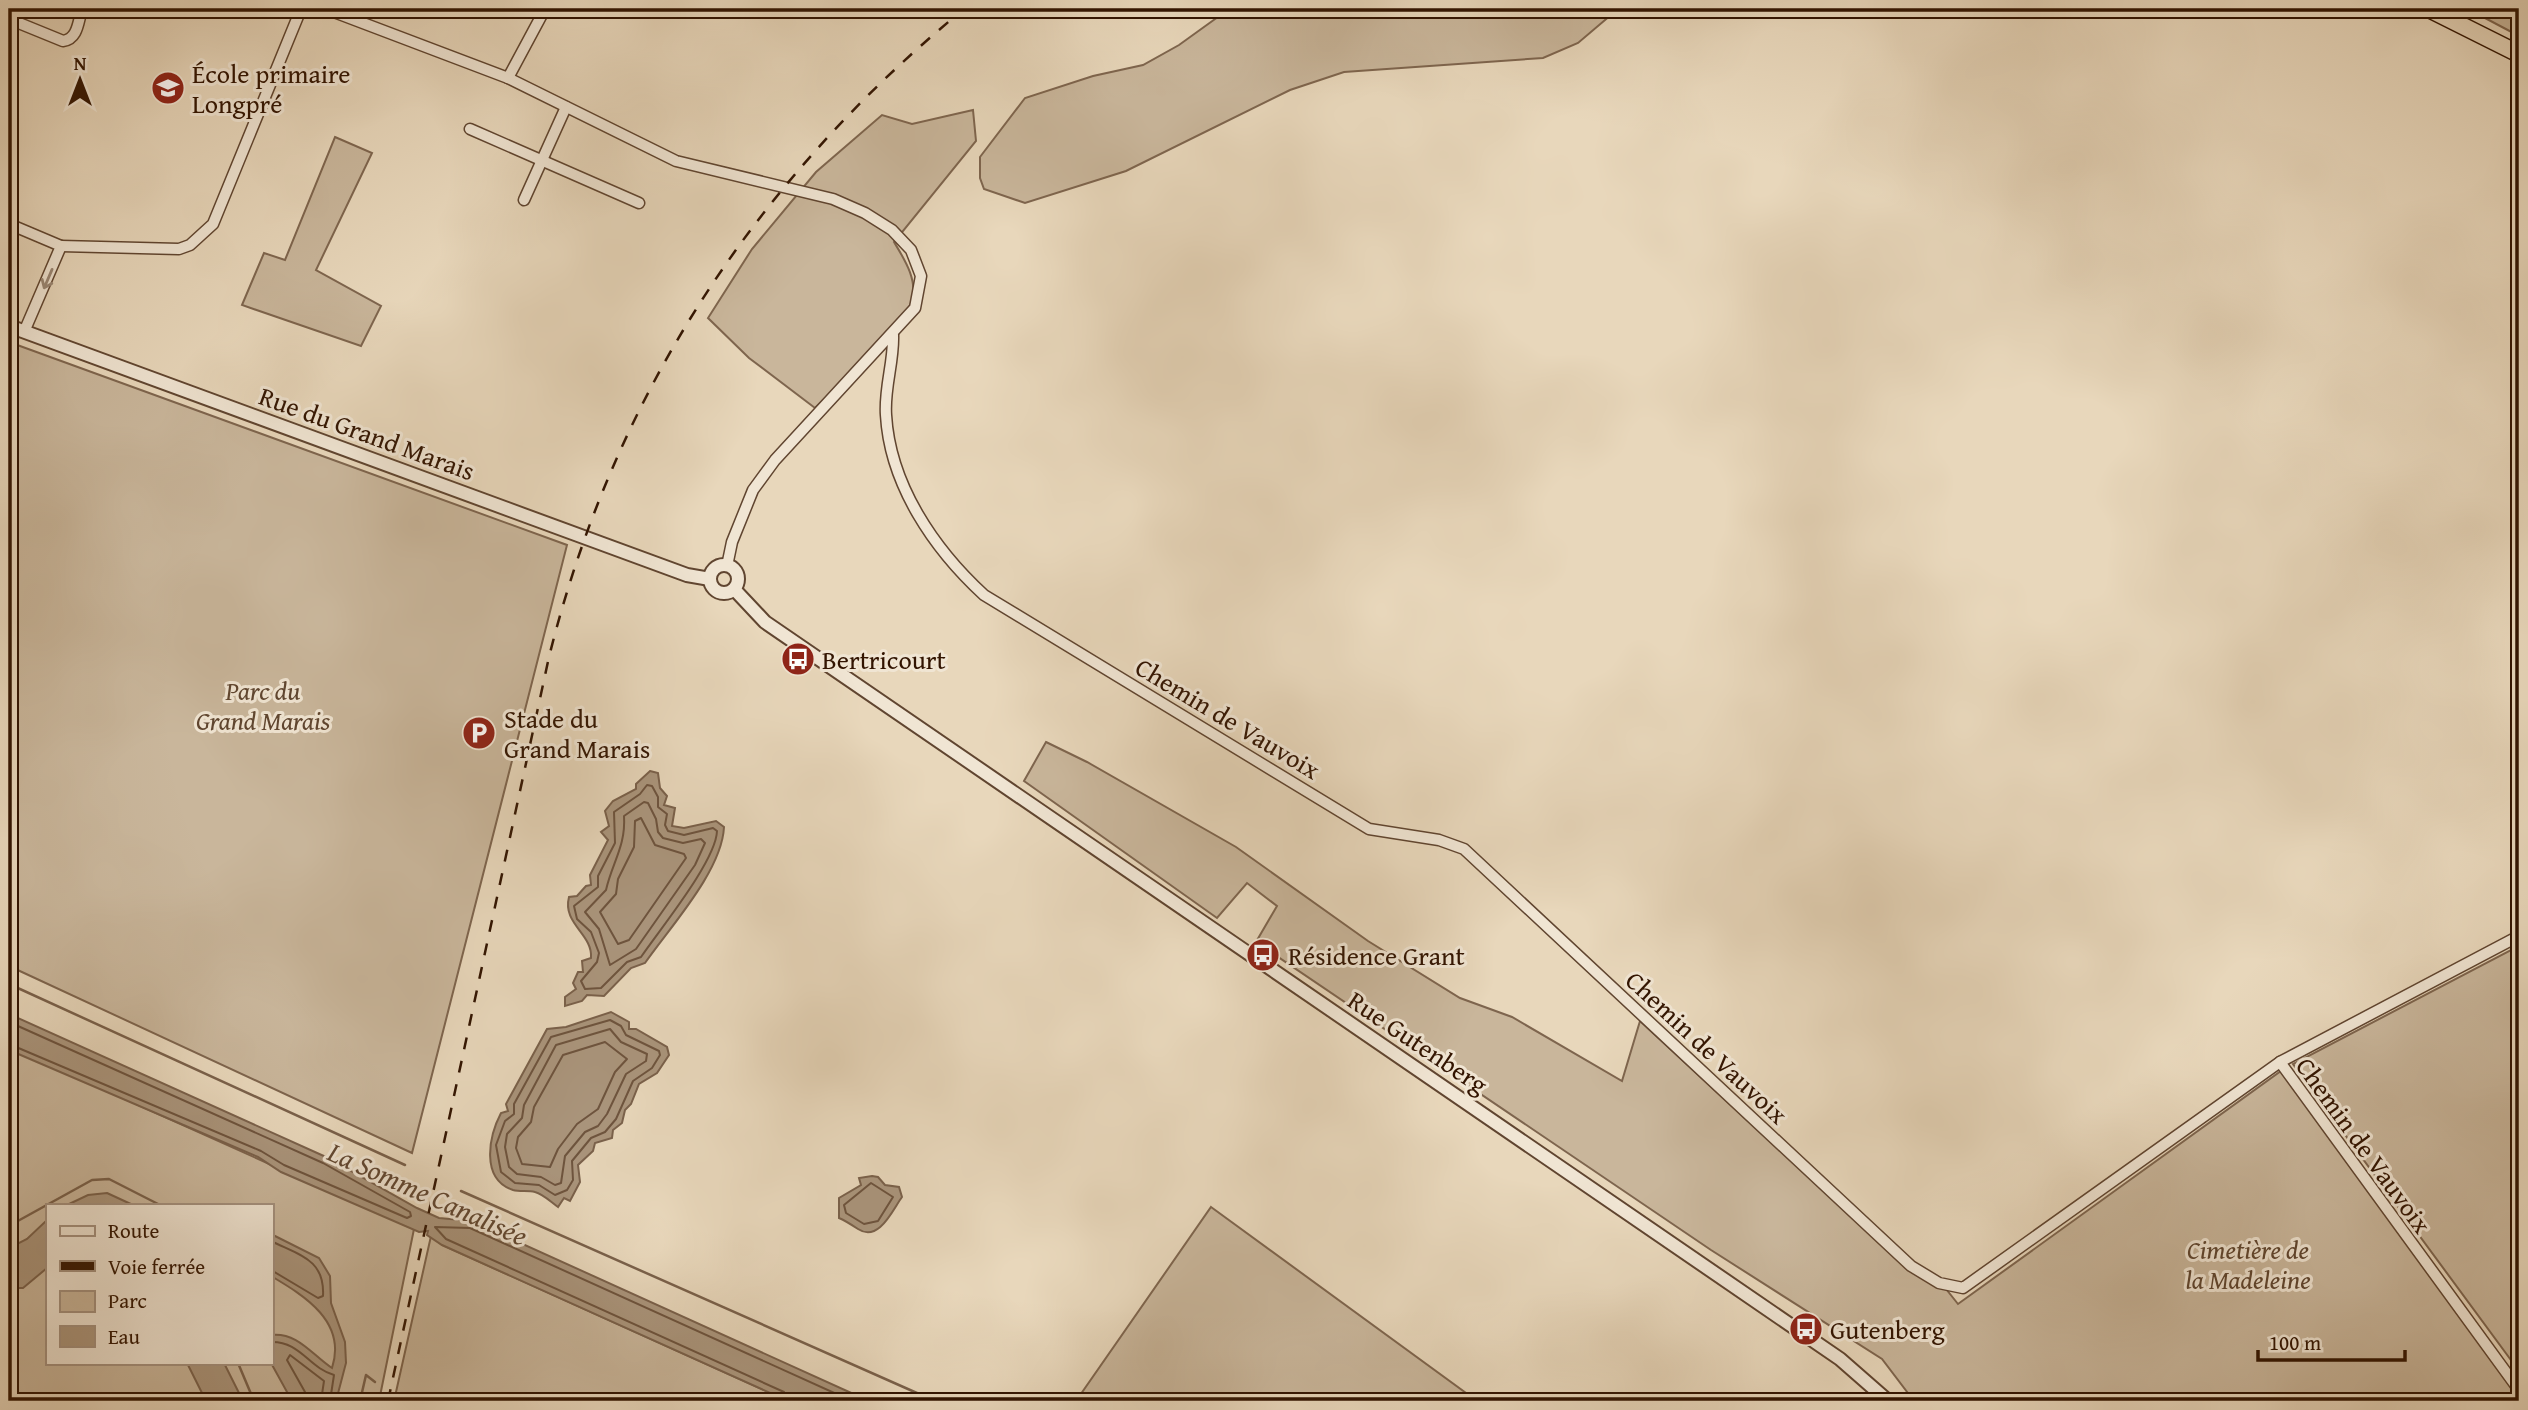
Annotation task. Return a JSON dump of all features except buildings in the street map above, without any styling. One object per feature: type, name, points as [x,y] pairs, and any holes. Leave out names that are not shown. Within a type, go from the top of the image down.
[{"type":"highway","points":[[2429,9],[2519,54]]},
{"type":"street","points":[[9,19],[63,41],[75,36],[82,9]]},
{"type":"street","points":[[9,224],[61,246],[179,249],[201,237],[213,224],[301,9]]},
{"type":"street","points":[[326,9],[508,78],[676,161],[848,205],[879,220],[902,239],[917,262],[920,287],[915,308],[893,335],[775,460],[753,490],[732,542],[727,566]]},
{"type":"street","points":[[508,78],[545,9]]},
{"type":"street","points":[[524,200],[566,107]]},
{"type":"street","points":[[470,129],[639,202]]},
{"type":"street","points":[[24,332],[61,246]]},
{"type":"street","name":"Rue du Grand Marais","points":[[9,326],[687,575],[710,579]]},
{"type":"street","name":"Chemin de Vauvoix","points":[[893,335],[886,415],[897,473],[933,540],[953,567],[984,595],[1369,828],[1439,840],[1464,849],[1911,1266],[1939,1283],[1963,1289],[2280,1062],[2375,1196],[2519,1390]]},
{"type":"street","points":[[727,566],[737,575],[734,589],[721,593],[713,588],[710,579],[715,569],[727,566]]},
{"type":"street","name":"Rue Gutenberg","points":[[734,589],[765,622],[807,652],[1840,1359],[1888,1401]]},
{"type":"street","points":[[2280,1062],[2519,936]]},
{"type":"green space","points":[[1229,9],[1618,9],[1578,43],[1543,58],[1344,72],[1290,90],[1126,171],[1025,203],[984,189],[980,178],[980,157],[1025,98],[1093,76],[1143,65],[1179,45]]},
{"type":"green space","points":[[2468,9],[2519,9],[2519,36]]},
{"type":"green space","points":[[973,110],[976,141],[894,242],[912,279],[913,295],[905,315],[882,343],[815,408],[749,358],[708,318],[752,249],[816,172],[882,115],[912,124]]},
{"type":"green space","points":[[335,137],[372,153],[316,270],[381,306],[361,346],[242,305],[264,253],[285,260]]},
{"type":"green space","name":"Parc du Grand Marais","points":[[9,342],[567,545],[412,1153],[9,966]]},
{"type":"green space","name":"Cimetière de la Madeleine","points":[[1046,742],[1087,762],[1236,847],[1368,941],[1460,998],[1512,1017],[1622,1081],[1640,1021],[1904,1265],[1946,1289],[1958,1304],[2281,1071],[2519,1395],[2519,1401],[1914,1401],[1882,1359],[1711,1250],[1256,942],[1277,906],[1247,883],[1217,918],[1024,781]]},
{"type":"green space","points":[[2519,946],[2519,1371],[2293,1064]]},
{"type":"green space","points":[[9,1047],[414,1229],[379,1401],[240,1401],[218,1364],[273,1364],[273,1204],[46,1204],[46,1228],[9,1251]]},
{"type":"green space","points":[[1211,1207],[1477,1401],[1076,1401]]},
{"type":"green space","points":[[431,1236],[442,1245],[788,1401],[394,1401]]},
{"type":"green space","points":[[46,1258],[46,1364],[192,1364],[210,1401],[9,1401],[9,1277]]},
{"type":"water","points":[[650,771],[658,773],[660,788],[667,796],[664,805],[675,808],[672,826],[684,828],[716,821],[724,827],[721,844],[705,880],[645,963],[631,968],[604,996],[587,995],[582,1001],[565,1006],[565,997],[576,989],[573,983],[578,972],[583,972],[582,961],[591,958],[587,942],[570,915],[569,897],[577,896],[586,886],[591,885],[590,875],[608,840],[601,832],[609,826],[605,811],[613,801],[636,789],[636,784]]},
{"type":"water","points":[[611,1012],[629,1022],[629,1029],[636,1029],[667,1047],[669,1055],[657,1073],[639,1084],[631,1104],[625,1110],[622,1123],[613,1130],[612,1138],[595,1143],[593,1151],[578,1165],[580,1182],[570,1201],[564,1198],[558,1207],[538,1193],[513,1190],[496,1177],[492,1167],[490,1156],[493,1133],[501,1113],[508,1111],[506,1104],[547,1029],[566,1027]]},
{"type":"water","points":[[9,1014],[326,1157],[439,1218],[472,1221],[869,1401],[788,1401],[442,1245],[427,1235],[428,1231],[419,1232],[281,1172],[258,1157],[9,1050]]},
{"type":"water","points":[[878,1177],[885,1185],[899,1187],[902,1197],[879,1228],[866,1232],[839,1218],[839,1198],[861,1185],[859,1178]]},
{"type":"water","points":[[107,1193],[131,1204],[69,1204],[88,1195]]},
{"type":"water","points":[[46,1221],[46,1269],[23,1288],[9,1288],[9,1248],[27,1239]]},
{"type":"water","points":[[273,1235],[319,1258],[330,1276],[331,1303],[345,1342],[346,1363],[336,1401],[292,1401],[272,1364],[273,1335],[281,1335],[297,1341],[332,1368],[334,1337],[320,1312],[297,1292],[273,1277]]},
{"type":"water","points":[[188,1364],[224,1364],[243,1401],[206,1401]]},
{"type":"waterway","name":"La Somme Canalisée","points":[[9,984],[405,1165]]},
{"type":"waterway","points":[[49,1204],[92,1180],[109,1179],[158,1204]]},
{"type":"waterway","name":"La Somme Canalisée","points":[[461,1191],[935,1401]]},
{"type":"waterway","points":[[9,1222],[16,1222],[46,1205]]},
{"type":"waterway","points":[[238,1364],[254,1401]]},
{"type":"waterway","points":[[360,1401],[366,1375],[375,1382]]},
{"type":"railway","points":[[388,1401],[549,657],[577,561],[612,469],[654,382],[703,298],[758,220],[821,145],[889,75],[964,9]]},
{"type":"place","name":"École primaire Longpré","points":[[168,88]]},
{"type":"place","name":"Bertricourt","points":[[798,659]]},
{"type":"place","name":"Stade du Grand Marais","points":[[479,733]]},
{"type":"place","name":"Résidence Grant","points":[[1263,955]]},
{"type":"place","name":"Gutenberg","points":[[1806,1329]]}]
